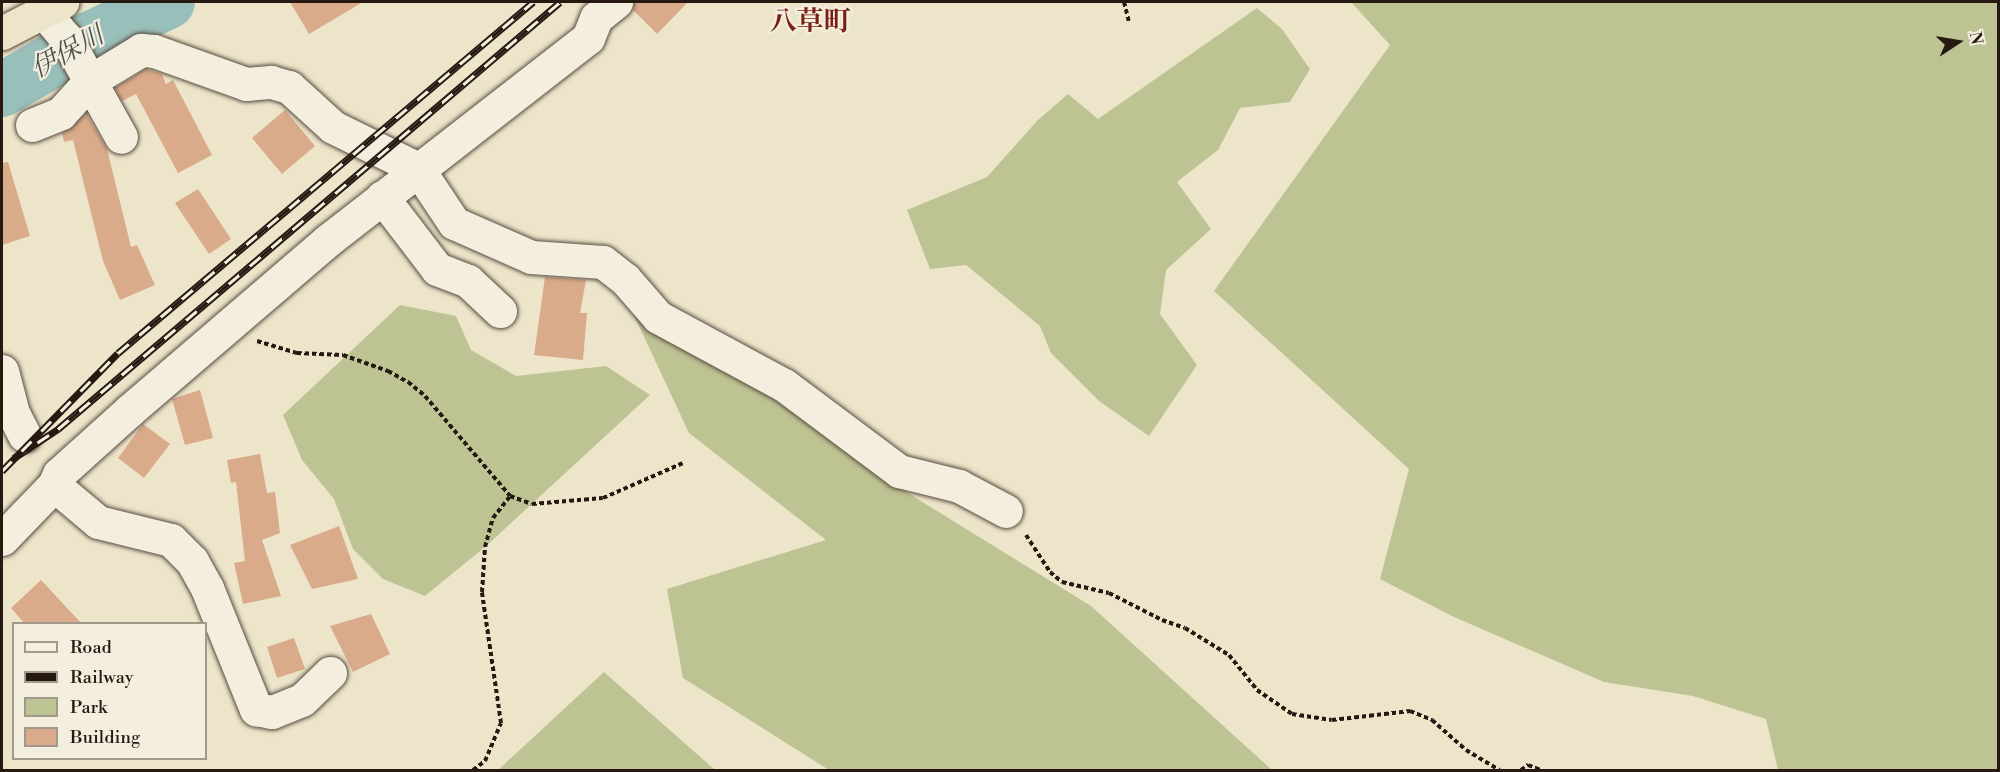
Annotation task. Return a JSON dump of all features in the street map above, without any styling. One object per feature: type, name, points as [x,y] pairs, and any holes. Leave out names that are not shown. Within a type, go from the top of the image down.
[{"type":"highway","points":[[2,33],[53,7]]},
{"type":"street","points":[[2,539],[54,485],[59,474],[86,450],[235,320],[382,197],[588,38],[596,18],[616,2]]},
{"type":"street","points":[[53,7],[78,60],[121,137]]},
{"type":"street","points":[[78,60],[141,50],[154,51],[246,84],[271,82],[290,87],[333,127],[418,169],[454,223],[531,257],[603,262],[625,279],[658,317],[784,386],[899,471],[958,486],[1006,511]]},
{"type":"street","points":[[33,125],[61,113],[78,60]]},
{"type":"street","points":[[382,197],[437,269],[468,281],[500,311]]},
{"type":"street","points":[[2,371],[13,413],[24,435]]},
{"type":"street","points":[[54,485],[98,522],[171,540],[192,561],[207,588],[256,709],[272,712],[302,699],[330,673]]},
{"type":"path","points":[[1124,2],[1128,22]]},
{"type":"path","points":[[235,320],[249,337],[271,348],[343,356],[388,371],[408,382],[425,396],[510,496],[532,504],[603,498],[683,463]]},
{"type":"path","points":[[473,771],[485,761],[501,723],[482,592],[485,547],[493,518],[510,496]]},
{"type":"path","points":[[1006,511],[1019,523],[1050,572],[1062,582],[1109,593],[1162,620],[1185,627],[1229,655],[1257,690],[1276,706],[1292,714],[1332,720],[1410,711],[1431,720],[1466,750],[1499,771]]},
{"type":"path","points":[[1521,771],[1528,765],[1541,771]]},
{"type":"green space","points":[[1351,2],[1998,2],[1998,770],[1778,770],[1766,719],[1693,696],[1604,682],[1452,616],[1380,579],[1409,469],[1214,291],[1390,45]]},
{"type":"green space","points":[[1257,8],[1282,29],[1310,69],[1290,102],[1240,108],[1218,150],[1177,182],[1211,229],[1166,270],[1160,314],[1197,365],[1149,436],[1099,401],[1051,353],[1040,326],[966,265],[930,269],[907,210],[987,177],[1037,121],[1068,94],[1098,119]]},
{"type":"green space","points":[[400,305],[456,316],[471,350],[516,376],[606,366],[650,395],[485,547],[425,596],[383,579],[353,549],[334,499],[302,460],[283,415]]},
{"type":"green space","points":[[631,309],[799,412],[874,472],[1091,606],[1272,770],[829,770],[683,678],[667,589],[826,540],[689,433]]},
{"type":"green space","points":[[604,672],[715,770],[498,770]]},
{"type":"building","points":[[290,2],[363,2],[309,34]]},
{"type":"building","points":[[634,2],[688,2],[657,34],[633,10]]},
{"type":"building","points":[[146,69],[162,74],[166,84],[173,80],[212,155],[178,173],[136,94],[122,101],[115,88]]},
{"type":"building","points":[[285,110],[315,146],[282,174],[252,138]]},
{"type":"building","points":[[86,113],[107,149],[131,247],[137,245],[155,285],[120,300],[103,261],[73,140],[64,142],[62,133]]},
{"type":"building","points":[[8,162],[30,236],[2,245],[2,163]]},
{"type":"building","points":[[198,189],[231,239],[209,254],[175,203]]},
{"type":"building","points":[[545,277],[586,280],[580,313],[587,313],[583,360],[534,355]]},
{"type":"building","points":[[200,390],[213,438],[185,445],[172,399]]},
{"type":"building","points":[[143,424],[170,444],[144,478],[118,458]]},
{"type":"building","points":[[260,454],[267,493],[275,492],[280,533],[262,540],[281,596],[243,604],[234,563],[245,561],[236,482],[231,483],[227,460]]},
{"type":"building","points":[[339,526],[358,579],[312,589],[290,545]]},
{"type":"building","points":[[41,580],[80,622],[23,622],[11,608]]},
{"type":"building","points":[[371,614],[390,654],[353,672],[330,626]]},
{"type":"building","points":[[294,638],[305,669],[277,678],[267,647]]},
{"type":"waterway","name":"伊保川","points":[[2,90],[91,38],[168,2]]},
{"type":"railway","points":[[2,471],[118,353],[533,2]]},
{"type":"railway","points":[[14,458],[58,429],[560,2]]},
{"type":"district","name":"八草町","points":[[810,23]]}]
